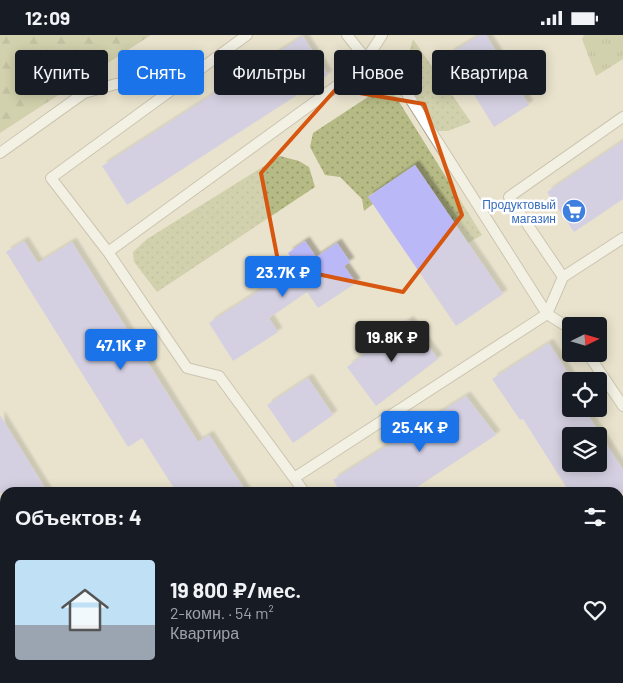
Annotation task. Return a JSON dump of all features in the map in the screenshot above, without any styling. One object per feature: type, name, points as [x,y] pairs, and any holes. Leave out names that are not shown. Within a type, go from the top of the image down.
[{"type":"lane","points":[[204,66],[247,35]]},
{"type":"lane","points":[[348,35],[359,50]]},
{"type":"lane","points":[[372,50],[382,35]]},
{"type":"lane","points":[[0,153],[84,93],[118,84]]},
{"type":"lane","points":[[108,252],[334,88]]},
{"type":"lane","points":[[163,95],[51,178],[108,252],[187,368],[219,376],[301,487]]},
{"type":"lane","points":[[408,95],[547,314],[562,323]]},
{"type":"lane","points":[[563,277],[509,197],[623,117]]},
{"type":"lane","points":[[294,478],[547,314],[563,277],[623,239]]},
{"type":"lane","points":[[594,363],[623,406]]},
{"type":"highlighted area","points":[[336,89],[424,104],[462,215],[403,292],[279,266],[261,173]]},
{"type":"green space","points":[[0,35],[151,35],[128,50],[118,50],[118,56],[108,63],[108,50],[15,50],[15,95],[59,95],[0,133]]},
{"type":"green space","points":[[584,35],[623,35],[623,59],[596,76],[582,39]]},
{"type":"green space","points":[[413,39],[421,50],[410,50]]},
{"type":"green space","points":[[422,52],[432,66],[432,95],[452,95],[471,122],[448,131],[437,131],[414,95],[422,95]]},
{"type":"green space","points":[[371,95],[395,95],[482,235],[468,243],[415,165],[369,196],[373,204],[364,211],[362,199],[340,177],[325,175],[310,147],[313,133]]},
{"type":"green space","points":[[280,156],[299,161],[309,167],[315,187],[157,292],[134,262],[133,252],[147,239]]},
{"type":"building","points":[[480,35],[486,35],[495,50],[456,50]]},
{"type":"building","points":[[303,36],[312,50],[281,50]]},
{"type":"building","points":[[324,69],[328,75],[324,78]]},
{"type":"building","points":[[214,94],[297,95],[127,205],[102,166]]},
{"type":"building","points":[[474,95],[523,95],[529,105],[494,127]]},
{"type":"building","points":[[623,141],[623,199],[574,232],[547,192]]},
{"type":"building","points":[[415,165],[503,294],[456,326],[368,197]]},
{"type":"building","points":[[24,241],[38,263],[72,242],[198,442],[209,435],[243,487],[173,487],[142,438],[128,447],[6,252]]},
{"type":"building","points":[[305,241],[316,257],[337,243],[350,262],[344,266],[356,283],[318,308],[307,292],[269,318],[278,332],[233,361],[209,323],[279,278],[278,275],[295,263],[288,253]]},
{"type":"building","points":[[409,320],[438,359],[376,406],[347,367]]},
{"type":"building","points":[[549,343],[567,372],[562,372],[562,417],[589,417],[596,427],[562,427],[562,472],[607,472],[607,445],[623,470],[623,487],[566,487],[523,419],[520,420],[492,379]]},
{"type":"building","points":[[308,378],[333,415],[293,443],[267,405]]},
{"type":"building","points":[[466,396],[496,435],[417,487],[337,487],[333,480]]},
{"type":"building","points":[[0,415],[44,487],[0,487]]},
{"type":"place","name":"Продуктовый магазин","points":[[574,211]]}]
